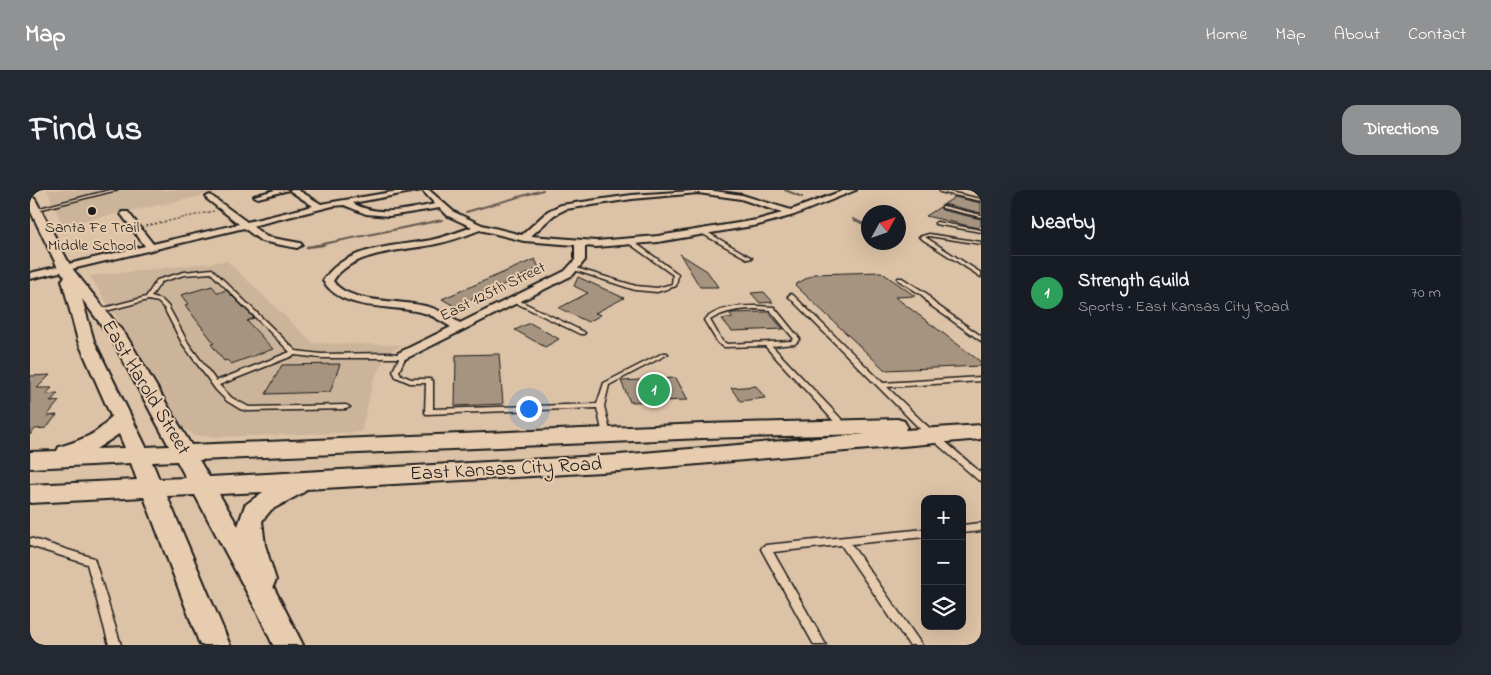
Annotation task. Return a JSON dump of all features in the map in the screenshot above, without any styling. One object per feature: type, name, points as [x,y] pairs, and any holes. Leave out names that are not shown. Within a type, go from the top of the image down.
[{"type":"main road","name":"East Harold Street","points":[[31,206],[65,268],[119,337],[269,606]]},
{"type":"main road","name":"East Harold Street","points":[[65,268],[86,341],[138,456],[215,645]]},
{"type":"main road","points":[[38,460],[91,444],[103,438],[117,426],[121,416]]},
{"type":"main road","name":"East Kansas City Road","points":[[30,494],[309,481],[619,463],[927,430],[981,422]]},
{"type":"main road","name":"East Kansas City Road","points":[[38,460],[607,435],[844,427],[981,432]]},
{"type":"main road","points":[[288,645],[269,606],[250,532],[250,520],[253,512],[262,502],[275,494],[309,481]]},
{"type":"street","points":[[258,196],[285,190]]},
{"type":"street","points":[[293,190],[320,207]]},
{"type":"street","points":[[30,276],[345,202],[379,192],[418,190]]},
{"type":"street","name":"East 125th Street","points":[[426,190],[459,219],[479,227],[524,238],[580,244],[632,243],[758,222],[791,213],[845,191]]},
{"type":"street","points":[[623,191],[632,197]]},
{"type":"street","points":[[524,238],[551,213],[564,207],[632,197],[714,191],[747,198],[791,213]]},
{"type":"street","points":[[210,197],[264,239],[297,246]]},
{"type":"street","points":[[345,202],[359,210],[372,213],[394,212],[441,205]]},
{"type":"street","points":[[125,214],[151,248]]},
{"type":"street","points":[[458,327],[435,313],[421,308],[362,300],[335,292],[328,281],[330,273],[350,260],[442,240],[479,227]]},
{"type":"street","name":"East 125th Street","points":[[403,356],[574,269],[580,260],[580,244]]},
{"type":"lane","points":[[31,206],[115,190]]},
{"type":"lane","points":[[941,191],[981,200]]},
{"type":"lane","points":[[943,207],[981,216]]},
{"type":"lane","points":[[937,223],[981,231]]},
{"type":"lane","points":[[703,232],[750,258]]},
{"type":"lane","points":[[981,243],[929,235],[921,237],[981,275]]},
{"type":"lane","points":[[574,269],[635,288],[657,290],[674,285],[676,274],[632,243]]},
{"type":"lane","points":[[148,298],[159,281],[184,274],[212,271],[294,353]]},
{"type":"lane","points":[[900,279],[924,294],[932,304],[981,339]]},
{"type":"lane","points":[[791,296],[927,430],[981,478]]},
{"type":"lane","points":[[98,311],[148,298],[160,301],[166,307],[185,343],[223,395],[234,404],[248,410],[346,406]]},
{"type":"lane","points":[[514,300],[582,333]]},
{"type":"lane","points":[[767,344],[794,343],[797,339],[772,308],[727,309],[718,312],[708,320],[720,342],[726,346],[767,344],[844,427]]},
{"type":"lane","points":[[215,384],[294,353],[309,356],[377,354],[403,356],[396,371],[398,376],[410,381],[430,381],[429,412],[600,406]]},
{"type":"lane","points":[[607,435],[600,406],[606,384],[665,354]]},
{"type":"lane","points":[[882,385],[981,379]]},
{"type":"lane","points":[[966,529],[980,529]]},
{"type":"lane","points":[[820,645],[766,549],[921,533]]},
{"type":"lane","points":[[843,541],[916,645]]},
{"type":"lane","points":[[30,542],[90,561],[115,645]]},
{"type":"path","points":[[136,228],[225,209]]},
{"type":"shaded area","name":"Santa Fe Trail Middle School","points":[[47,190],[231,190],[58,226],[60,219]]},
{"type":"shaded area","points":[[227,261],[313,343],[402,345],[384,354],[383,361],[373,382],[361,432],[216,437],[194,435],[180,425],[133,343],[90,276]]},
{"type":"building","points":[[955,197],[981,203],[981,213],[944,204]]},
{"type":"building","points":[[940,207],[942,210],[981,219],[981,225],[978,228],[926,216]]},
{"type":"building","points":[[680,254],[707,271],[718,287],[700,287]]},
{"type":"building","points":[[535,259],[539,268],[456,307],[442,299]]},
{"type":"building","points":[[881,272],[915,296],[895,297],[981,362],[981,366],[885,370],[795,285],[814,274]]},
{"type":"building","points":[[578,277],[624,298],[595,313],[601,315],[588,322],[559,308],[588,293],[574,286]]},
{"type":"building","points":[[212,286],[218,293],[226,290],[254,318],[247,321],[273,349],[231,364],[227,360],[224,361],[211,344],[214,343],[185,305],[188,304],[181,295]]},
{"type":"building","points":[[764,292],[773,302],[760,303],[751,293]]},
{"type":"building","points":[[768,312],[783,329],[732,331],[722,319],[733,318],[730,314],[732,313]]},
{"type":"building","points":[[530,323],[559,339],[545,347],[515,330]]},
{"type":"building","points":[[499,354],[503,404],[455,406],[456,355]]},
{"type":"building","points":[[340,364],[330,392],[266,394],[282,365]]},
{"type":"building","points":[[50,375],[37,388],[52,388],[46,394],[58,393],[50,402],[59,401],[47,416],[57,415],[46,428],[35,429],[30,435],[30,376]]},
{"type":"building","points":[[676,378],[688,400],[630,402],[621,381]]},
{"type":"building","points":[[756,386],[765,398],[740,401],[731,388]]},
{"type":"waterway","points":[[466,212],[543,190]]},
{"type":"waterway","points":[[785,190],[802,197]]},
{"type":"waterway","points":[[853,219],[861,223]]},
{"type":"waterway","points":[[313,246],[442,220]]},
{"type":"waterway","points":[[307,247],[323,245]]},
{"type":"place","name":"Santa Fe Trail Middle School","points":[[92,211]]},
{"type":"place","name":"Strength Guild","points":[[654,390]]}]
